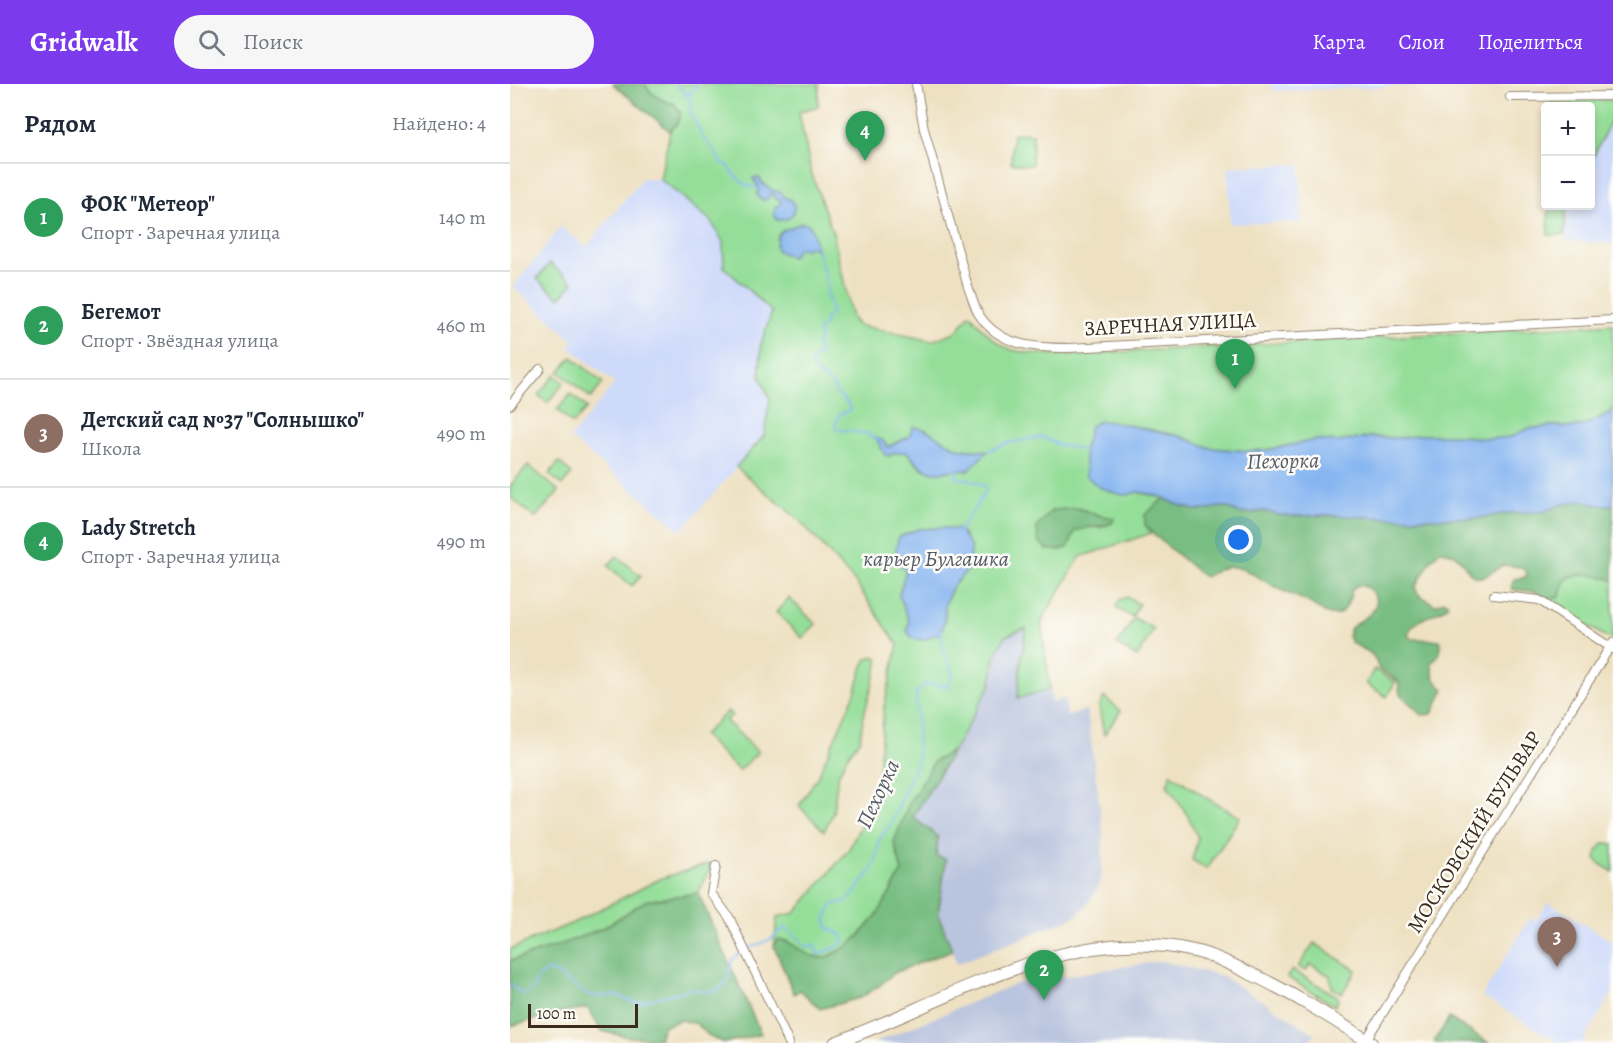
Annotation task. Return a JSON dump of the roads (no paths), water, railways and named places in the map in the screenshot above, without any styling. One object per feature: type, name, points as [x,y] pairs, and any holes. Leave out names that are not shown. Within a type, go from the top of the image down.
[{"type":"main road","points":[[835,1043],[1018,967],[1098,947],[1156,945],[1196,951],[1225,961],[1279,986],[1369,1041]]},
{"type":"street","name":"ЗАРЕЧНАЯ УЛИЦА","points":[[916,84],[924,129],[968,287],[977,311],[984,321],[1011,342],[1036,347],[1069,348],[1613,320]]},
{"type":"street","points":[[1510,96],[1613,96]]},
{"type":"street","points":[[510,405],[540,369]]},
{"type":"street","points":[[1494,595],[1539,600],[1612,646]]},
{"type":"street","name":"МОСКОВСКИЙ БУЛЬВАР","points":[[1369,1041],[1612,646]]},
{"type":"street","points":[[716,866],[711,893],[729,917],[789,1043]]},
{"type":"water","points":[[753,178],[759,178],[764,185],[781,193],[793,203],[794,211],[788,218],[777,220],[774,214],[775,207],[781,202],[773,194],[770,194],[768,199],[762,200],[757,195],[759,187]]},
{"type":"water","points":[[802,223],[811,227],[818,252],[808,246],[806,250],[796,249],[792,257],[778,251],[776,247],[778,236],[782,231]]},
{"type":"water","points":[[1613,408],[1613,505],[1598,505],[1582,501],[1563,504],[1542,512],[1509,513],[1477,518],[1293,516],[1264,511],[1238,513],[1227,507],[1195,510],[1150,494],[1137,492],[1127,495],[1118,494],[1099,487],[1086,476],[1084,450],[1090,426],[1100,421],[1179,436],[1210,448],[1248,451],[1267,450],[1316,440],[1337,442],[1371,437],[1454,435],[1489,439],[1511,437],[1527,429],[1582,426],[1611,412]]},
{"type":"water","points":[[913,427],[930,432],[958,448],[988,451],[967,471],[957,469],[943,472],[926,469],[907,452],[885,455],[876,438],[882,440],[888,447],[909,437]]},
{"type":"water","name":"карьер Булгашка","points":[[919,529],[960,530],[971,548],[969,568],[953,586],[945,604],[945,619],[941,633],[923,640],[913,639],[907,631],[909,622],[899,595],[906,571],[895,556],[899,537]]},
{"type":"waterway","points":[[675,84],[685,92],[690,100],[691,114],[719,160],[728,165],[743,183],[760,188]]},
{"type":"waterway","points":[[688,96],[698,84]]},
{"type":"waterway","points":[[816,249],[828,288],[826,293],[831,314],[825,319],[825,326],[818,330],[820,336],[816,346],[819,355],[814,357],[811,365],[814,371],[833,385],[835,391],[848,404],[850,410],[839,415],[835,426],[838,430],[867,433],[879,440]]},
{"type":"waterway","name":"Пехорка","points":[[988,451],[1007,443],[1042,437],[1059,445],[1084,450]]},
{"type":"waterway","name":"Пехорка","points":[[959,531],[985,493],[985,486],[968,479],[957,478],[955,475],[960,467]]},
{"type":"waterway","name":"Пехорка","points":[[510,984],[523,995],[535,987],[535,980],[547,971],[554,972],[585,993],[598,997],[615,995],[636,1003],[691,989],[716,992],[727,981],[733,959],[743,951],[771,939],[784,928],[794,934],[806,947],[814,945],[818,954],[838,947],[844,941],[842,935],[828,928],[826,918],[832,905],[848,901],[872,870],[879,840],[892,822],[918,759],[916,693],[926,684],[948,686],[953,675],[943,647],[941,631]]},
{"type":"place","name":"Lady Stretch","points":[[865,161]]},
{"type":"place","name":"ФОК \"Метеор\"","points":[[1235,389]]},
{"type":"place","name":"Детский сад №37 \"Солнышко\"","points":[[1557,967]]},
{"type":"place","name":"Бегемот","points":[[1044,1000]]}]
